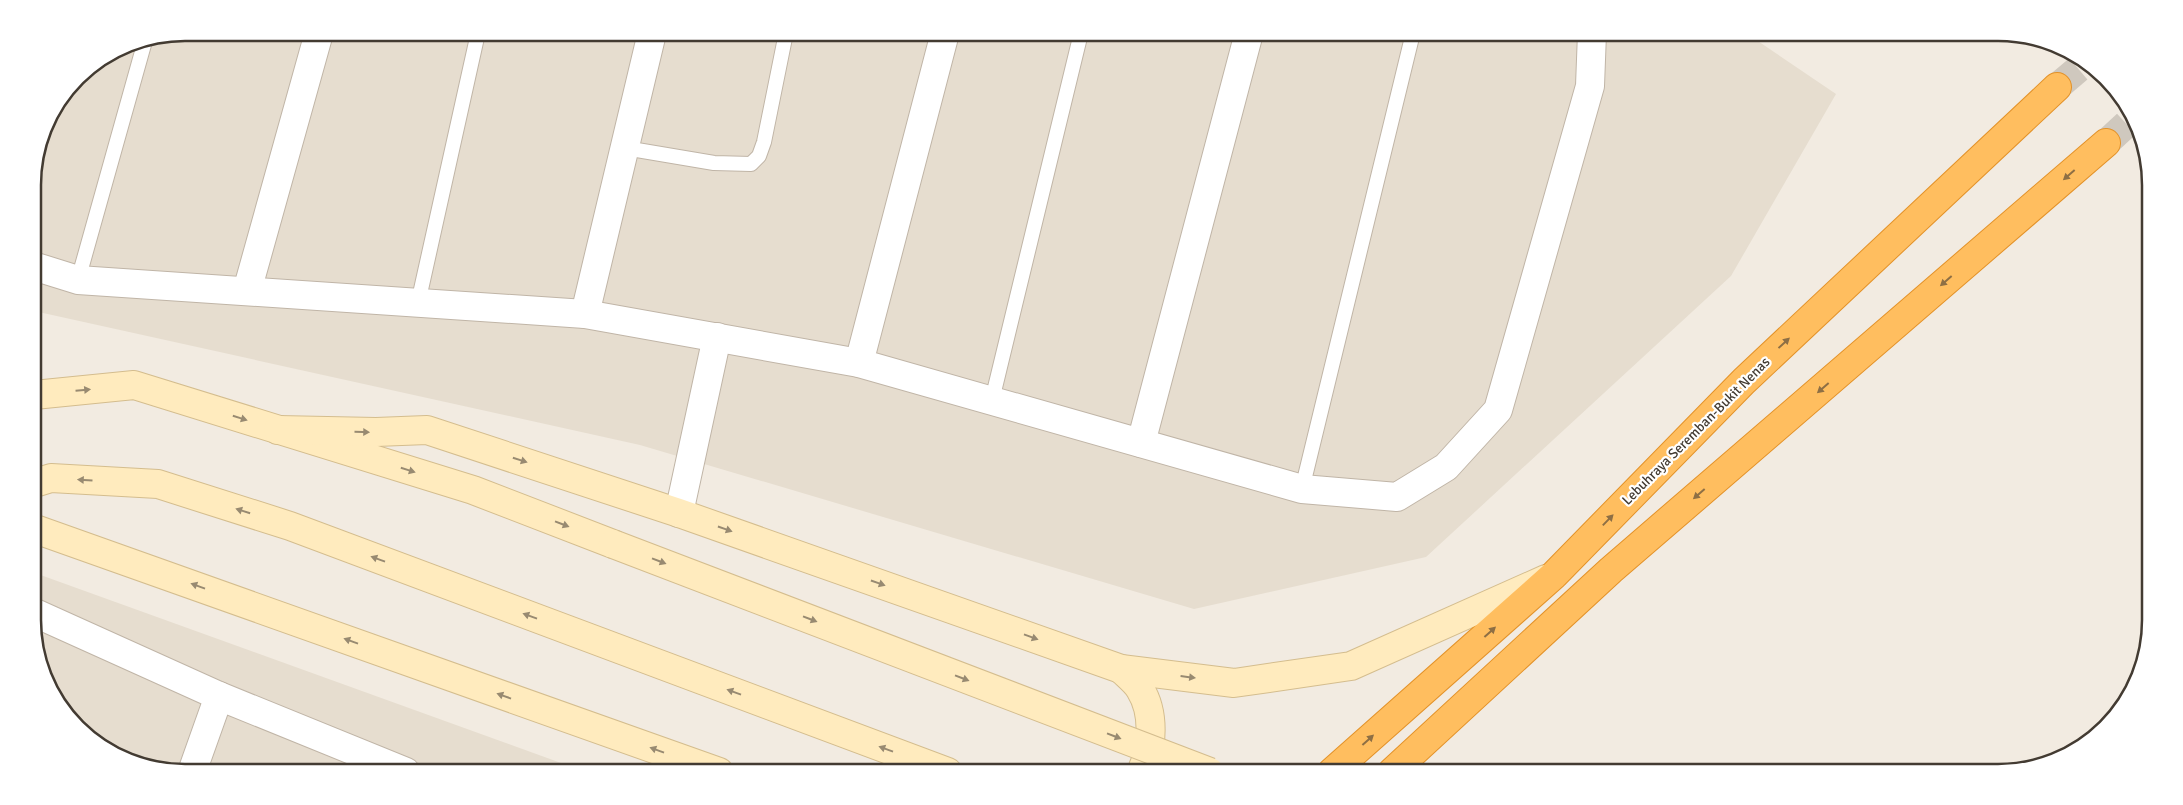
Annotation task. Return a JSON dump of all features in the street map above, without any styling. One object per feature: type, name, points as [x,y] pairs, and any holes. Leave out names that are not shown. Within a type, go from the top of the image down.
[{"type":"highway","name":"Lebuhraya Seremban-Bukit Nenas","points":[[1342,763],[1554,575],[1744,381],[2057,87]]},
{"type":"highway","points":[[1401,763],[1611,570],[2106,144]]},
{"type":"street","points":[[246,291],[316,41]]},
{"type":"street","points":[[585,314],[650,41]]},
{"type":"street","points":[[859,363],[943,41]]},
{"type":"street","points":[[1141,442],[1247,41]]},
{"type":"street","points":[[42,269],[78,280],[585,314],[859,363],[1302,489],[1397,497],[1446,467],[1498,410],[1590,86],[1592,41]]},
{"type":"street","points":[[679,513],[717,338]]},
{"type":"street","points":[[42,394],[134,386],[474,490],[1188,763]]},
{"type":"street","points":[[278,430],[376,432],[427,430],[679,513],[1121,669],[1234,683],[1351,666],[1554,575]]},
{"type":"street","points":[[41,481],[51,478],[158,484],[290,526],[926,764]]},
{"type":"street","points":[[41,531],[696,764]]},
{"type":"street","points":[[41,616],[219,696],[386,764]]},
{"type":"street","points":[[1121,669],[1140,688],[1150,709],[1149,757],[1146,763]]},
{"type":"street","points":[[195,764],[219,696]]},
{"type":"lane","points":[[418,303],[476,41]]},
{"type":"lane","points":[[625,148],[714,162],[751,164],[759,156],[764,142],[784,41]]},
{"type":"lane","points":[[992,400],[1079,41]]},
{"type":"lane","points":[[1302,489],[1411,41]]},
{"type":"lane","points":[[78,280],[143,48]]},
{"type":"shaded area","points":[[186,41],[1758,41],[1836,94],[1731,276],[1426,557],[1194,609],[640,445],[42,313],[42,167],[46,148],[56,122],[77,90],[90,77],[113,61],[130,52],[148,46]]},
{"type":"shaded area","points":[[41,575],[563,764],[186,764],[167,763],[139,756],[122,749],[90,728],[77,715],[56,683],[49,666],[42,638]]},
{"type":"tunnel","points":[[2057,87],[2080,68]]},
{"type":"tunnel","points":[[2106,143],[2127,123]]}]
